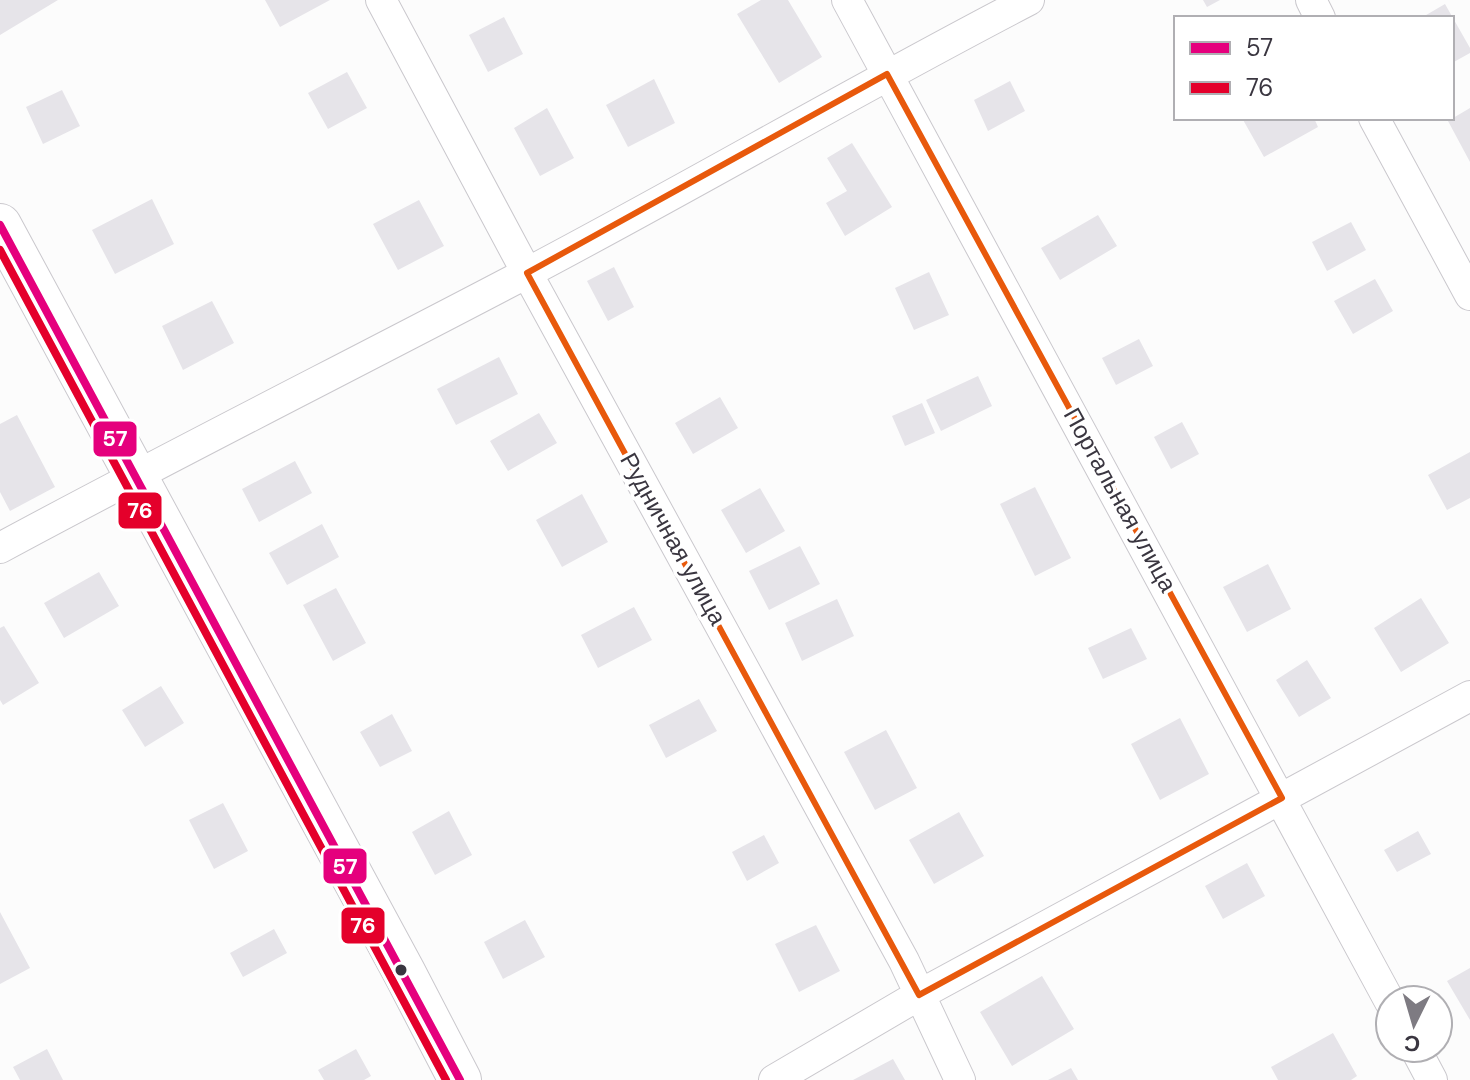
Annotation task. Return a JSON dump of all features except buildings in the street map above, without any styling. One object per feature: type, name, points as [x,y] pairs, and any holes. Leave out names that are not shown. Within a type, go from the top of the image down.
[{"type":"main road","points":[[0,225],[460,1080]]},
{"type":"street","name":"Рудничная улица","points":[[381,0],[904,961],[960,1080]]},
{"type":"street","name":"Портальная улица","points":[[847,0],[1380,984]]},
{"type":"street","points":[[0,548],[134,475],[527,273],[887,74],[1029,0]]},
{"type":"street","points":[[1375,120],[1470,295]]},
{"type":"street","points":[[774,1080],[919,995],[1470,696]]},
{"type":"highlighted area","points":[[887,74],[1282,798],[919,995],[527,273]]},
{"type":"transit line","name":"57","points":[[0,225],[460,1080]]},
{"type":"transit line","name":"76","points":[[0,250],[446,1080]]}]
